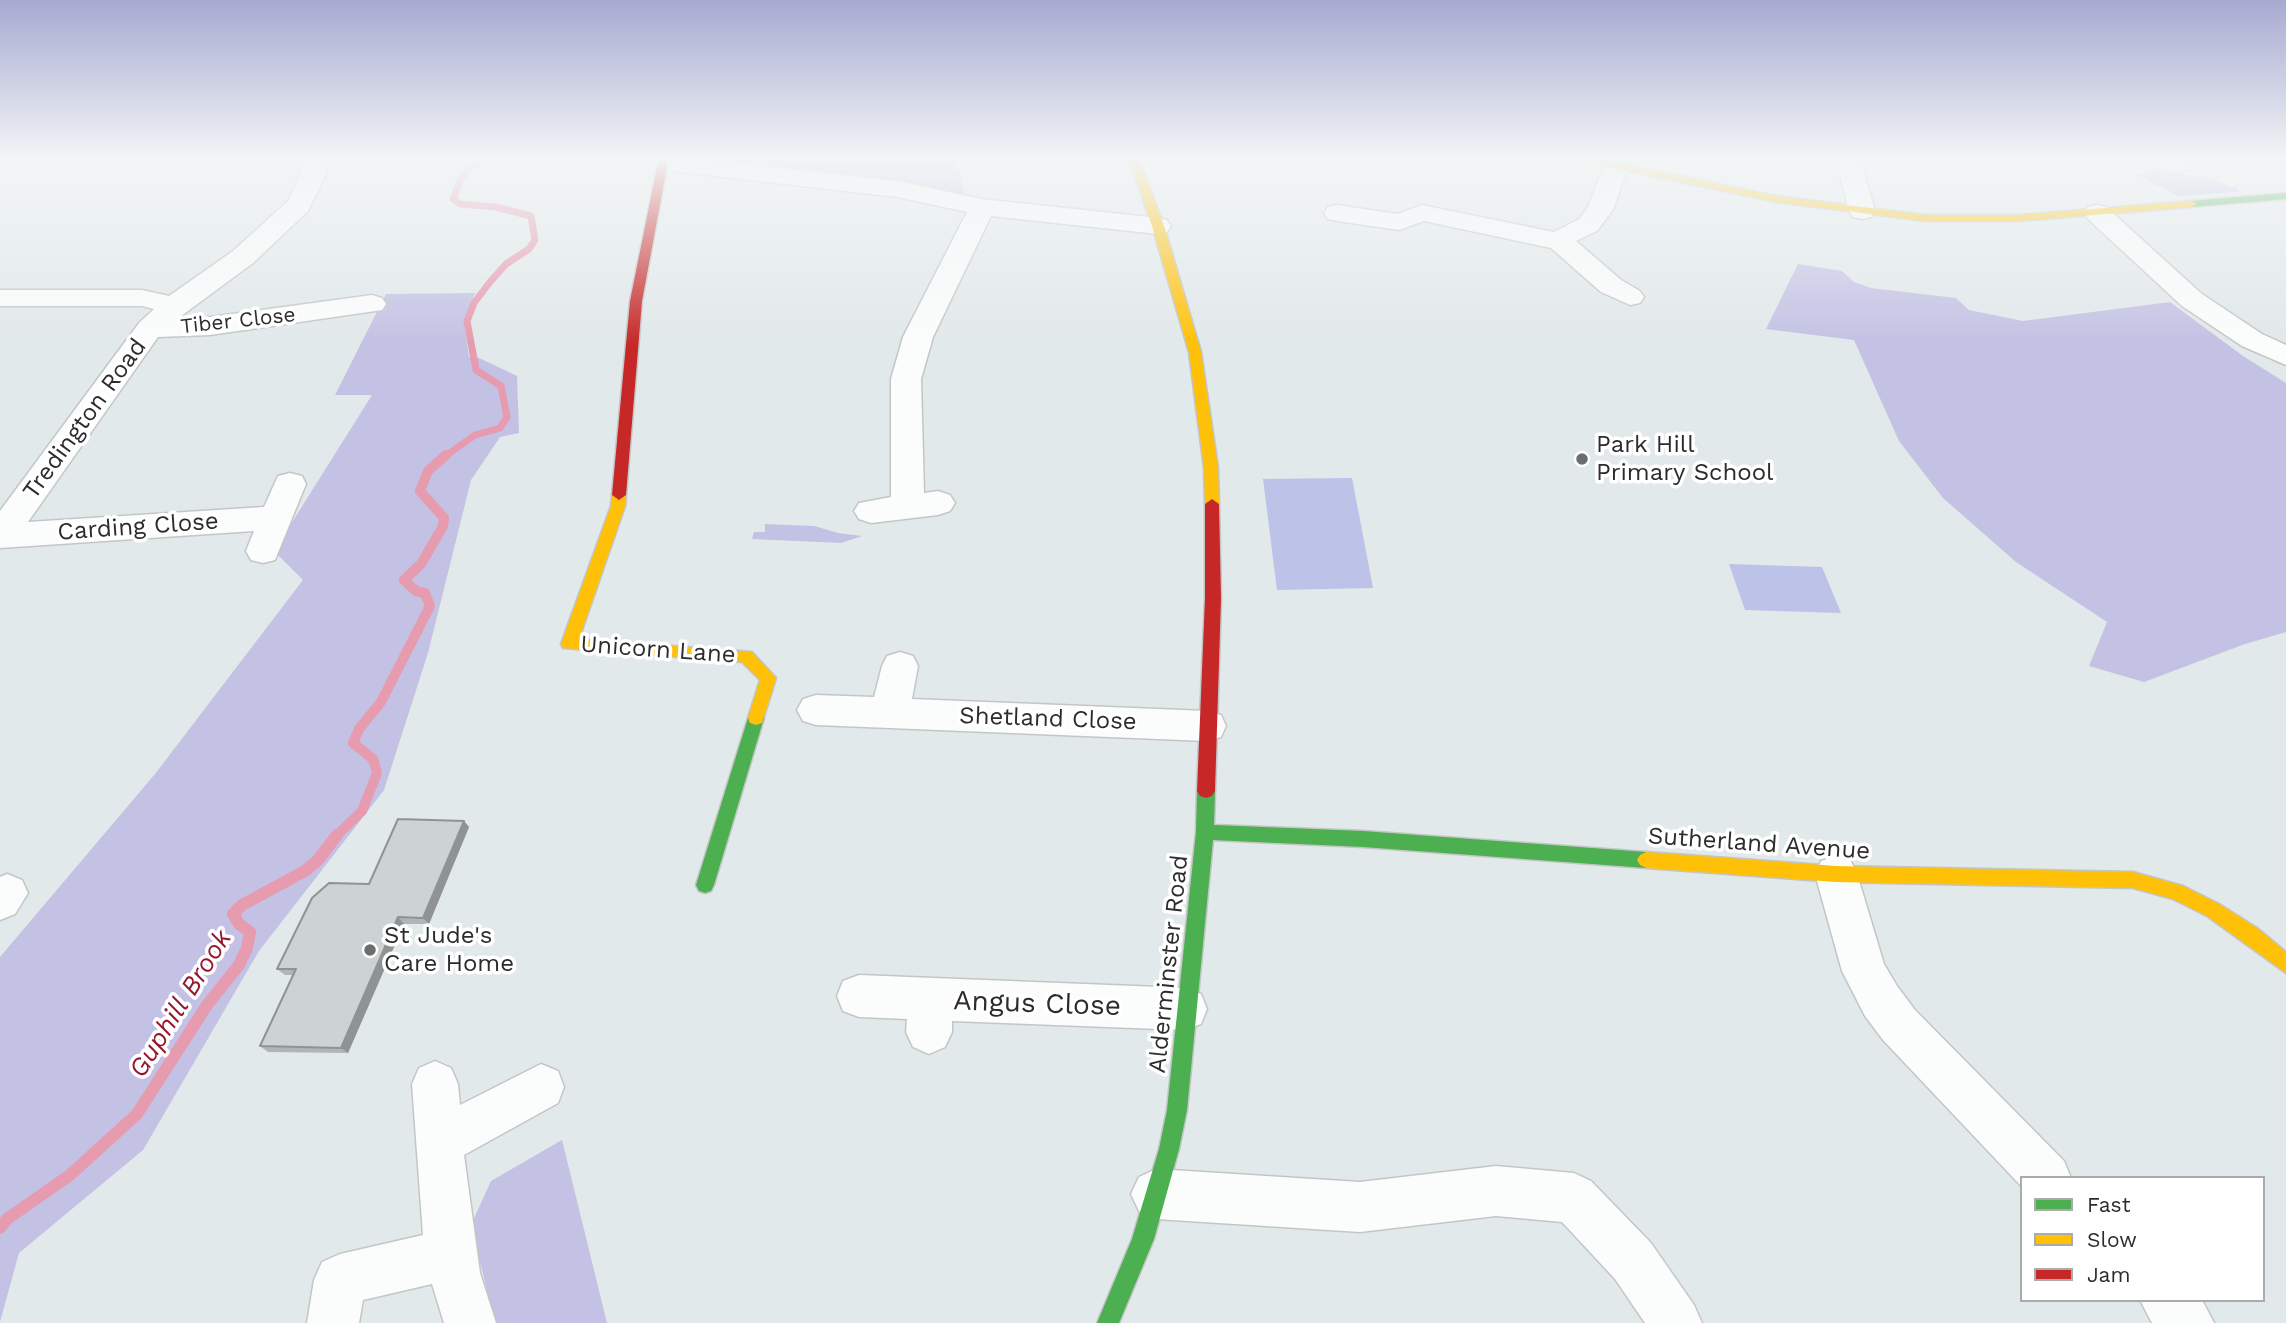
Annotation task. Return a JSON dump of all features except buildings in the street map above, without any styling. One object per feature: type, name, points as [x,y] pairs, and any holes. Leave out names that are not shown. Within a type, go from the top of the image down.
[{"type":"street","name":"Tredington Road","points":[[0,536],[149,329],[174,306],[243,257],[282,221]]},
{"type":"street","name":"Unicorn Lane","points":[[651,221],[636,301],[618,506],[569,644],[746,656],[768,678],[705,885]]},
{"type":"street","points":[[871,510],[923,505],[906,379],[918,337],[975,221]]},
{"type":"street","points":[[1109,221],[1158,226]]},
{"type":"street","name":"Alderminster Road","points":[[1108,1323],[1143,1239],[1177,1110],[1185,1009],[1205,832],[1213,598],[1211,468],[1195,352],[1156,221]]},
{"type":"street","points":[[1477,221],[1541,239],[1558,240],[1591,221]]},
{"type":"street","points":[[2106,221],[2192,300],[2252,340],[2286,356]]},
{"type":"street","points":[[1558,240],[1611,286],[1630,298]]},
{"type":"street","points":[[0,298],[142,298],[174,306]]},
{"type":"street","name":"Tiber Close","points":[[149,329],[210,326],[330,301],[372,304]]},
{"type":"street","points":[[263,551],[290,484]]},
{"type":"street","name":"Carding Close","points":[[0,536],[276,518]]},
{"type":"street","points":[[890,712],[900,666]]},
{"type":"street","name":"Shetland Close","points":[[816,710],[1207,726]]},
{"type":"street","name":"Sutherland Avenue","points":[[1205,832],[1363,839],[1836,874],[2133,880],[2177,892],[2213,910],[2250,934],[2286,964]]},
{"type":"street","points":[[1836,874],[1864,971],[1881,1001],[1899,1025],[2045,1176]]},
{"type":"street","name":"Angus Close","points":[[859,996],[930,1016],[1185,1009]]},
{"type":"street","points":[[435,1084],[444,1204],[454,1273],[470,1323]]},
{"type":"street","points":[[440,1142],[541,1087]]},
{"type":"street","points":[[1156,1194],[1360,1207],[1496,1191],[1574,1198],[1633,1261],[1675,1323]]},
{"type":"street","points":[[334,1323],[340,1280],[452,1254]]},
{"type":"street","points":[[2168,1302],[2188,1323]]},
{"type":"shaded area","points":[[1798,264],[1842,271],[1854,282],[1871,288],[1956,298],[1969,310],[2023,321],[2170,302],[2243,356],[2286,383],[2286,632],[2245,644],[2144,682],[2089,666],[2107,622],[2016,562],[1943,498],[1899,441],[1854,340],[1766,329]]},
{"type":"shaded area","points":[[475,293],[464,322],[469,357],[477,357],[517,376],[519,433],[500,437],[471,480],[428,653],[384,790],[259,951],[143,1150],[19,1253],[0,1322],[0,957],[155,774],[303,580],[274,551],[372,395],[335,395],[386,294]]},
{"type":"shaded area","points":[[1352,478],[1373,588],[1277,590],[1263,479]]},
{"type":"shaded area","points":[[765,524],[814,526],[862,536],[841,543],[752,539],[754,532],[765,532]]},
{"type":"shaded area","points":[[1729,564],[1822,567],[1841,613],[1745,610]]},
{"type":"shaded area","points":[[562,1140],[607,1323],[495,1323],[471,1225],[491,1181]]},
{"type":"waterway","name":"Guphill Brook","points":[[444,457],[475,435],[500,428],[507,417],[501,386],[476,370],[467,321],[474,303],[490,282],[506,264],[529,249],[535,240],[532,221]]},
{"type":"waterway","name":"Guphill Brook","points":[[337,835],[362,811],[377,773],[373,759],[353,743],[359,729],[381,702],[430,606],[425,593],[416,591],[404,580],[421,564],[443,526],[444,518],[420,491],[428,471],[446,455]]},
{"type":"waterway","name":"Guphill Brook","points":[[0,1228],[7,1219],[70,1175],[137,1114],[207,1005],[239,965],[247,948],[250,932],[239,924],[233,914],[242,905],[305,871],[318,860],[337,835]]},
{"type":"traffic: fast","points":[[705,885],[756,718]]},
{"type":"traffic: fast","points":[[1108,1323],[1143,1239],[1169,1149],[1177,1110],[1205,832],[1206,791]]},
{"type":"traffic: fast","points":[[1205,832],[1363,839],[1646,860]]},
{"type":"traffic: slow","points":[[1156,221],[1195,352],[1211,468],[1212,504]]},
{"type":"traffic: slow","points":[[619,495],[618,506],[569,644],[746,656],[768,678],[756,718]]},
{"type":"traffic: slow","points":[[1646,860],[1836,874],[2133,880],[2177,892],[2213,910],[2250,934],[2286,964]]},
{"type":"traffic: jam","points":[[619,495],[636,301],[652,221]]},
{"type":"traffic: jam","points":[[1206,791],[1213,598],[1212,504]]},
{"type":"place","name":"Park Hill Primary School","points":[[1582,459]]},
{"type":"place","name":"St Jude's Care Home","points":[[370,950]]}]
